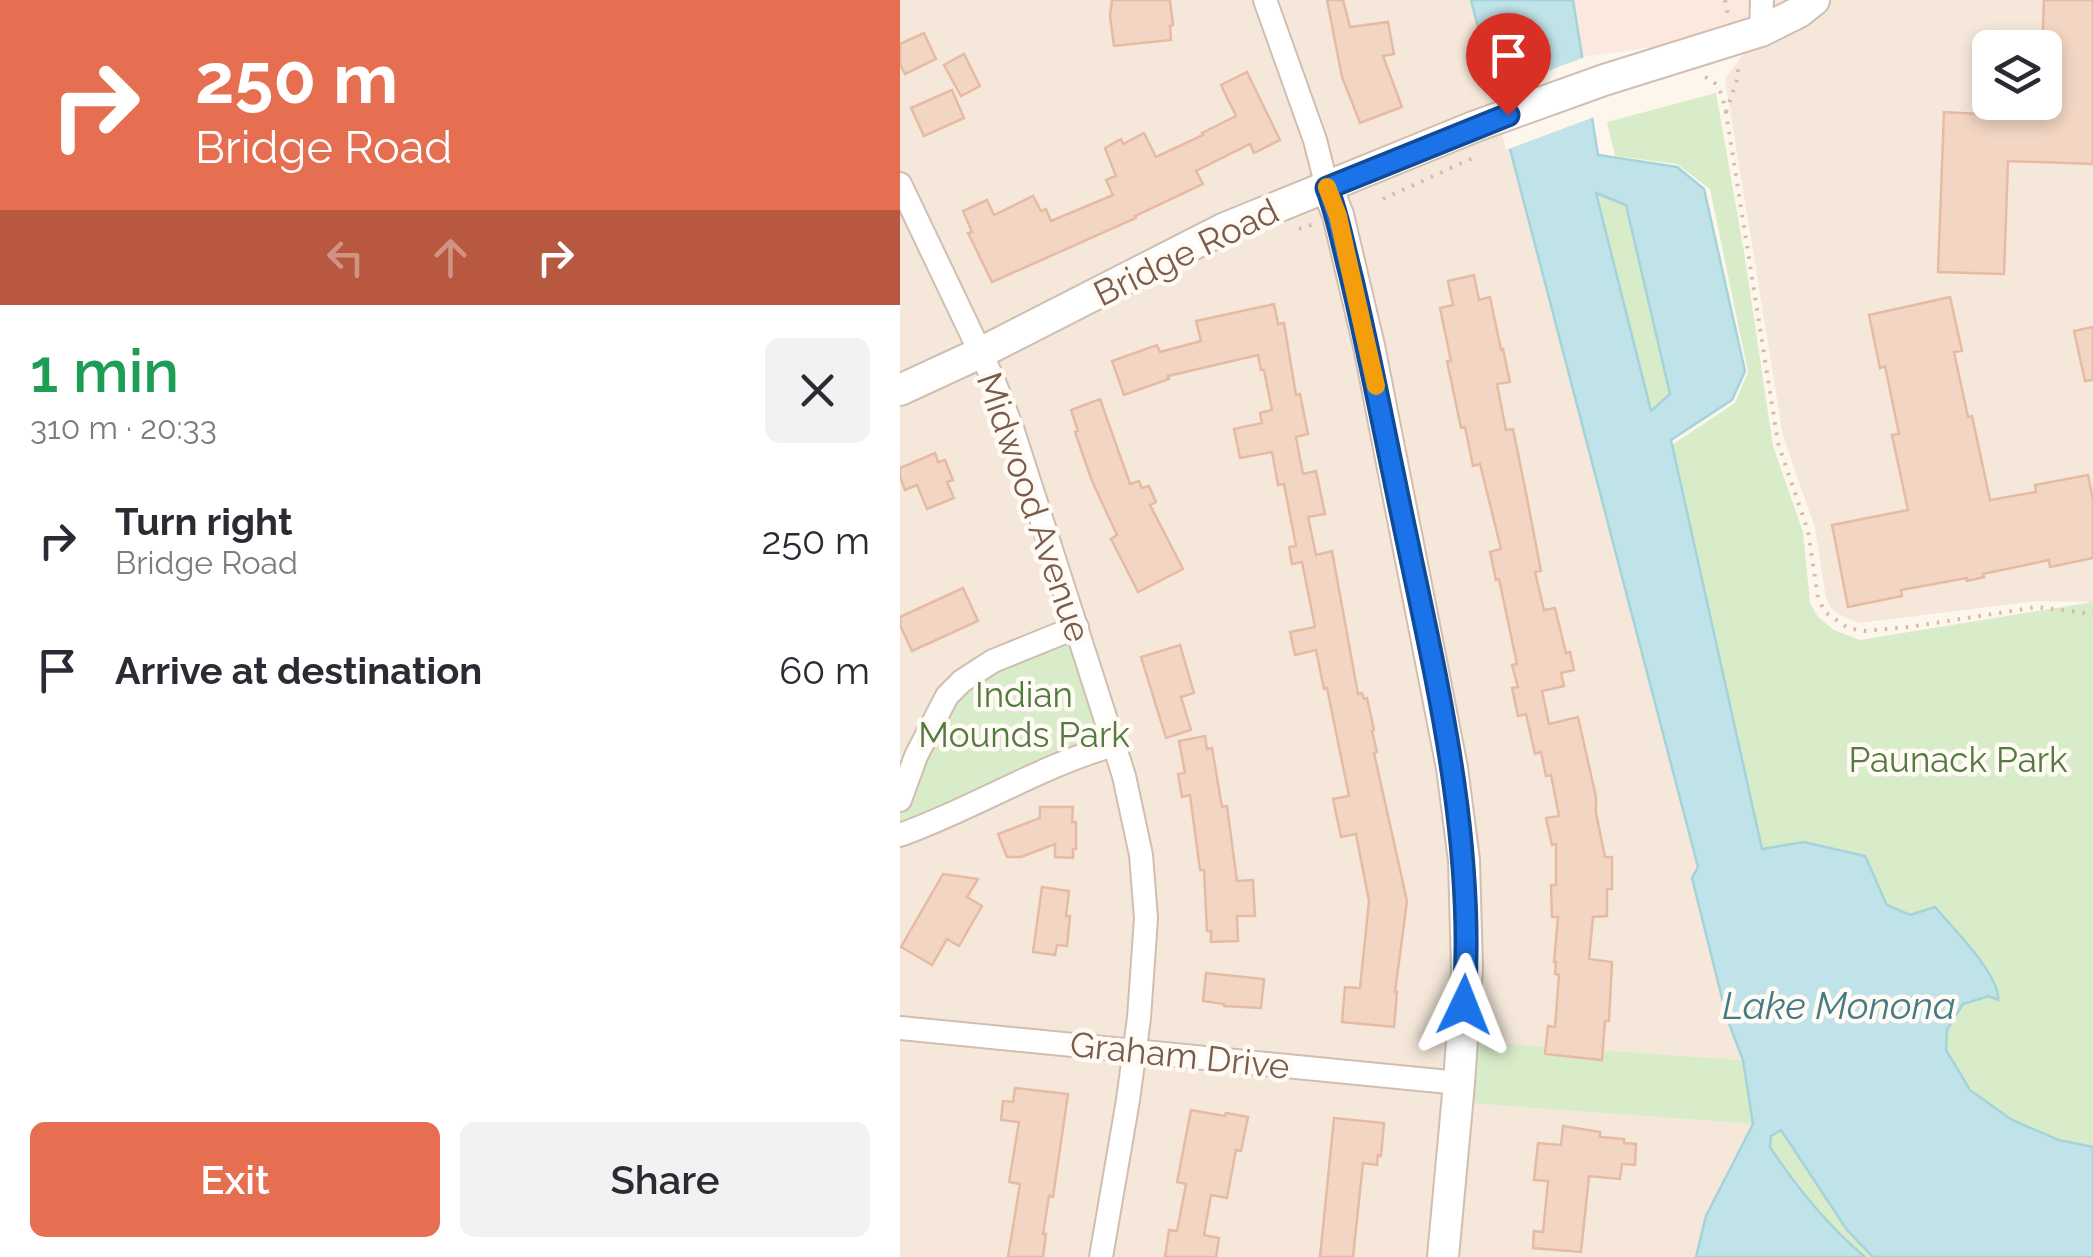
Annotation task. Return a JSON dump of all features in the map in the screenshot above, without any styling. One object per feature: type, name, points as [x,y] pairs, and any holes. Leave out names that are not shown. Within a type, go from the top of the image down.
[{"type":"street","points":[[1265,0],[1338,216],[1368,346],[1452,768],[1464,860],[1467,968],[1443,1257]]},
{"type":"street","points":[[1762,0],[1762,31]]},
{"type":"street","name":"Bridge Road","points":[[900,390],[1223,230],[1327,188],[1480,140],[1604,80],[1762,31],[1814,0]]},
{"type":"street","name":"Midwood Avenue","points":[[900,184],[1012,428],[1124,776],[1142,855],[1146,918],[1135,1051],[1101,1257]]},
{"type":"street","points":[[900,800],[916,756],[954,688],[994,661],[1077,628]]},
{"type":"street","points":[[900,835],[1084,754],[1114,745]]},
{"type":"street","name":"Graham Drive","points":[[900,1028],[1459,1082]]},
{"type":"path","points":[[1726,112],[1738,77],[1738,64]]},
{"type":"path","points":[[1704,76],[1720,90],[1726,112],[1778,443],[1808,531],[1818,598],[1825,612],[1848,628],[1864,631],[2037,607],[2093,614]]},
{"type":"path","points":[[1383,199],[1480,140]]},
{"type":"shaded area","points":[[900,0],[1471,0],[1698,867],[1692,878],[1709,951],[1743,1060],[1451,1041],[1467,1103],[1753,1124],[1706,1216],[1696,1257],[900,1257]]},
{"type":"shaded area","points":[[1573,0],[1814,0],[1761,31],[1583,57]]},
{"type":"shaded area","points":[[1814,0],[2093,0],[2093,602],[2035,601],[1859,623],[1831,608],[1815,528],[1783,436],[1725,79],[1761,31]]},
{"type":"green space","name":"Paunack Park","points":[[1716,93],[1773,446],[1803,532],[1810,603],[1818,617],[1834,630],[1860,640],[2093,602],[2093,1147],[2027,1126],[1987,1103],[1970,1087],[1946,1048],[1932,996],[1865,856],[1804,842],[1762,849],[1672,445],[1735,403],[1748,372],[1710,189],[1677,164],[1615,156],[1607,122]]},
{"type":"green space","points":[[1596,192],[1626,205],[1670,394],[1650,412]]},
{"type":"green space","name":"Indian Mounds Park","points":[[1077,627],[1114,745],[900,835],[900,800],[947,696]]},
{"type":"green space","points":[[1462,1041],[1743,1060],[1753,1124],[1467,1103]]},
{"type":"green space","points":[[1781,1130],[1847,1230],[1873,1257],[1865,1257],[1838,1232],[1769,1147],[1771,1136]]},
{"type":"water","name":"Lake Monona","points":[[1471,0],[1573,0],[1598,155],[1677,167],[1704,189],[1745,371],[1732,400],[1671,440],[1762,849],[1804,842],[1865,856],[1887,905],[1910,915],[1935,907],[1974,952],[1992,978],[1998,1000],[1989,996],[1963,1004],[1947,1030],[1946,1050],[1970,1090],[2012,1120],[2059,1140],[2093,1147],[2093,1257],[1873,1257],[1847,1230],[1781,1130],[1771,1136],[1770,1147],[1813,1205],[1865,1257],[1696,1257],[1706,1216],[1753,1124],[1743,1060],[1727,1018],[1692,878],[1698,867]],"holes":[[[1596,193],[1626,205],[1670,394],[1651,411]]]},
{"type":"pier","points":[[1588,56],[1597,116],[1506,150],[1491,92]]},
{"type":"building","points":[[1112,0],[1170,0],[1171,40],[1114,46]]},
{"type":"building","points":[[1327,0],[1343,0],[1350,27],[1388,22],[1394,54],[1383,56],[1402,107],[1360,123],[1342,77]]},
{"type":"building","points":[[2044,0],[2093,0],[2093,164],[2008,161],[2004,274],[1938,272],[1944,112],[1972,113],[1972,120],[2062,120],[2062,30],[2043,30]]},
{"type":"building","points":[[924,33],[936,59],[905,74],[900,64],[900,44]]},
{"type":"building","points":[[964,54],[980,86],[961,96],[944,65]]},
{"type":"building","points":[[1247,72],[1280,140],[1254,153],[1250,144],[1196,171],[1203,184],[992,282],[968,233],[972,232],[963,211],[987,200],[994,215],[1033,196],[1051,221],[1113,195],[1106,180],[1116,176],[1105,148],[1144,133],[1156,157],[1203,135],[1236,116],[1221,85]]},
{"type":"building","points":[[952,90],[964,118],[924,136],[911,108]]},
{"type":"building","points":[[1474,275],[1479,300],[1490,297],[1510,382],[1497,384],[1506,430],[1513,429],[1541,571],[1535,572],[1544,610],[1555,608],[1574,670],[1561,673],[1564,686],[1542,691],[1549,724],[1578,717],[1605,857],[1612,857],[1607,916],[1593,917],[1589,959],[1612,962],[1609,1021],[1605,1021],[1602,1060],[1545,1054],[1548,1026],[1555,1027],[1559,975],[1555,974],[1554,962],[1558,917],[1552,917],[1551,885],[1556,885],[1556,844],[1552,845],[1546,818],[1559,816],[1551,775],[1546,776],[1541,752],[1535,754],[1526,714],[1518,716],[1512,688],[1518,687],[1512,665],[1517,664],[1490,552],[1501,549],[1480,464],[1473,466],[1465,427],[1461,428],[1440,308],[1453,305],[1448,281]]},
{"type":"building","points":[[1950,297],[1962,351],[1954,352],[1990,500],[2036,492],[2035,485],[2088,475],[2093,500],[2093,558],[2050,567],[2049,560],[1967,581],[1901,590],[1902,596],[1848,607],[1832,525],[1908,510],[1892,435],[1899,434],[1885,366],[1880,368],[1869,315]]},
{"type":"building","points":[[1274,304],[1278,324],[1284,323],[1296,395],[1300,394],[1308,434],[1296,437],[1303,474],[1316,471],[1325,514],[1308,517],[1316,555],[1332,551],[1358,694],[1367,698],[1377,752],[1374,753],[1407,901],[1394,1027],[1342,1022],[1345,987],[1360,988],[1369,901],[1356,834],[1341,837],[1333,799],[1349,796],[1316,650],[1295,655],[1290,632],[1315,627],[1302,562],[1292,564],[1289,547],[1296,546],[1284,484],[1278,485],[1272,452],[1240,458],[1234,429],[1262,423],[1260,413],[1272,410],[1258,355],[1168,376],[1169,379],[1124,395],[1112,361],[1157,345],[1160,352],[1201,341],[1196,321]]},
{"type":"building","points":[[2093,327],[2093,380],[2085,381],[2074,331]]},
{"type":"building","points":[[1100,399],[1130,484],[1139,481],[1142,488],[1149,486],[1156,502],[1150,505],[1183,569],[1138,592],[1111,539],[1117,535],[1075,432],[1078,431],[1071,410]]},
{"type":"building","points":[[935,453],[938,462],[945,460],[953,480],[947,482],[954,498],[927,509],[917,485],[905,490],[900,468]]},
{"type":"building","points":[[963,588],[978,621],[912,651],[900,617]]},
{"type":"building","points":[[1180,645],[1194,693],[1181,697],[1191,730],[1166,738],[1141,657]]},
{"type":"building","points":[[1205,736],[1207,749],[1212,748],[1222,807],[1227,806],[1237,881],[1253,880],[1255,916],[1237,916],[1238,941],[1211,942],[1211,931],[1207,931],[1204,870],[1200,870],[1190,795],[1182,797],[1178,774],[1185,773],[1179,741]]},
{"type":"building","points":[[1040,807],[1073,807],[1073,858],[1055,857],[1055,844],[1021,857],[1007,857],[998,834],[1040,818]]},
{"type":"building","points":[[943,874],[978,879],[967,897],[982,906],[959,946],[947,939],[932,965],[901,947]]},
{"type":"building","points":[[1042,887],[1069,891],[1067,946],[1057,945],[1055,955],[1033,952]]},
{"type":"building","points":[[1206,973],[1264,979],[1261,1008],[1203,1001]]},
{"type":"building","points":[[1015,1088],[1068,1094],[1053,1197],[1049,1196],[1043,1234],[1043,1257],[1008,1257],[1020,1184],[1009,1182],[1019,1122],[1001,1120],[1003,1101],[1013,1102]]},
{"type":"building","points":[[1191,1110],[1248,1117],[1241,1151],[1236,1150],[1227,1198],[1211,1195],[1204,1235],[1219,1238],[1216,1257],[1165,1257],[1169,1230],[1177,1231],[1186,1184],[1177,1182]]},
{"type":"building","points":[[1334,1118],[1384,1123],[1377,1165],[1363,1163],[1353,1257],[1320,1257]]},
{"type":"building","points":[[1563,1126],[1600,1132],[1600,1137],[1636,1144],[1635,1165],[1622,1164],[1620,1179],[1589,1176],[1581,1252],[1533,1248],[1534,1231],[1543,1232],[1548,1181],[1534,1180],[1538,1143],[1561,1145]]},
{"type":"slow traffic","points":[[1327,187],[1338,216],[1376,386]]},
{"type":"route","points":[[1464,1005],[1464,860],[1452,768],[1368,346],[1338,216],[1327,188],[1508,115]]}]
